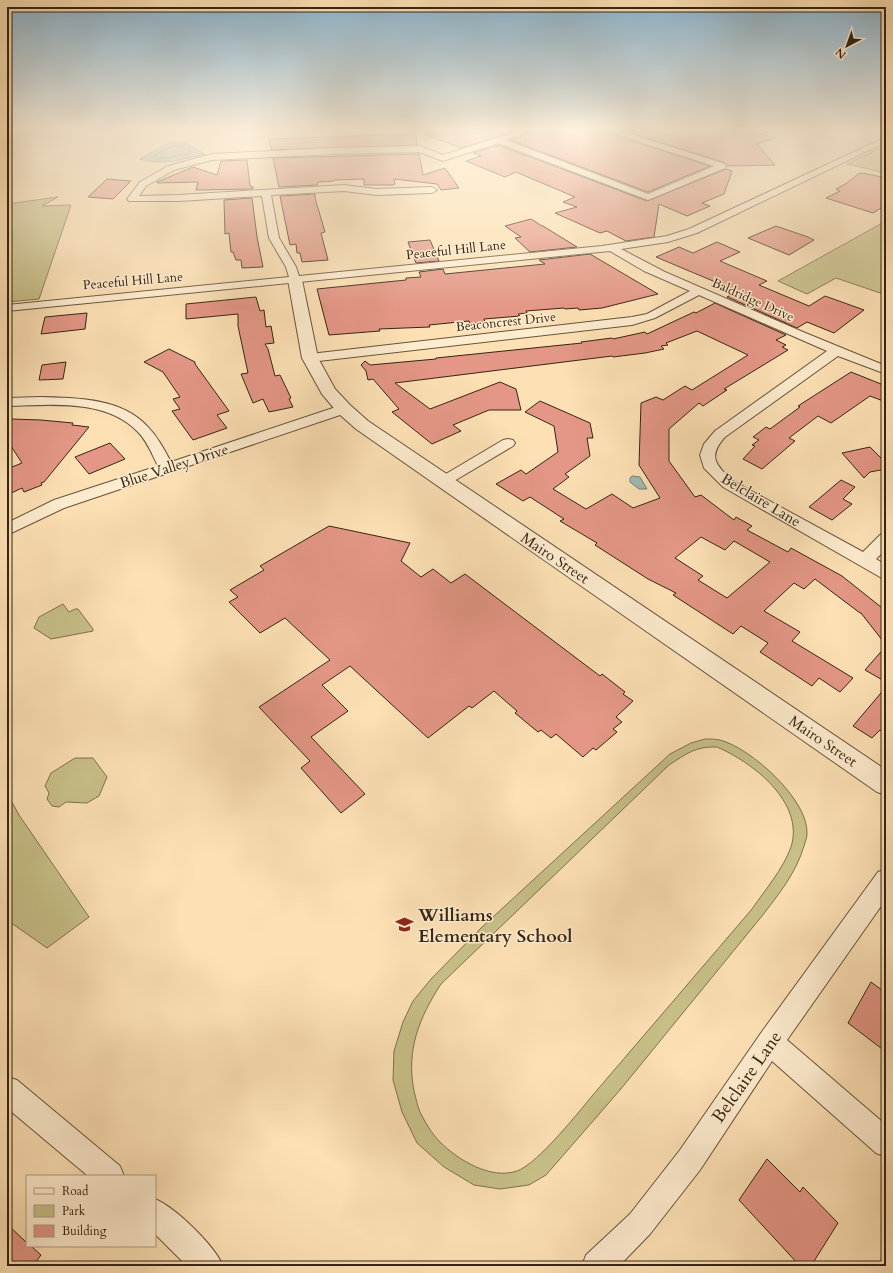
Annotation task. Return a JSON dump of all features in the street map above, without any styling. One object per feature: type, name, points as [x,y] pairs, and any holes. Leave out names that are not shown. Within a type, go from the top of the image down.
[{"type":"street","points":[[140,188],[132,199],[179,198],[336,188]]},
{"type":"street","points":[[347,188],[376,192],[432,190]]},
{"type":"street","points":[[625,188],[648,197],[669,188]]},
{"type":"street","name":"Peaceful Hill Lane","points":[[7,308],[612,248],[653,242],[683,235],[782,188]]},
{"type":"street","points":[[266,192],[274,238],[291,267],[294,280]]},
{"type":"street","name":"Baldridge Drive","points":[[612,248],[635,262],[699,292],[836,351],[886,370]]},
{"type":"street","name":"Mairo Street","points":[[294,280],[310,358],[328,391],[344,409],[377,436],[886,784]]},
{"type":"street","name":"Beaconcrest Drive","points":[[310,358],[632,321],[651,316],[699,292]]},
{"type":"street","name":"Belclaire Lane","points":[[836,351],[720,434],[711,444],[707,455],[709,465],[728,484],[886,573]]},
{"type":"street","points":[[7,402],[75,403],[104,406],[118,411],[130,417],[142,427],[150,437],[166,467]]},
{"type":"street","name":"Blue Valley Drive","points":[[7,530],[59,504],[166,467],[344,409]]},
{"type":"street","points":[[444,481],[508,443]]},
{"type":"street","points":[[865,560],[886,539]]},
{"type":"street","name":"Belclaire Lane","points":[[597,1266],[640,1224],[676,1177],[886,880]]},
{"type":"street","points":[[770,1042],[886,1143]]},
{"type":"street","points":[[7,1090],[109,1175]]},
{"type":"street","points":[[156,1215],[179,1235],[208,1266]]},
{"type":"green space","points":[[58,197],[42,206],[71,205],[39,299],[7,302],[7,204]]},
{"type":"green space","points":[[886,221],[886,295],[836,278],[807,294],[778,281]]},
{"type":"green space","points":[[63,604],[69,612],[78,609],[93,631],[51,639],[34,628],[39,617]]},
{"type":"green space","points":[[705,739],[712,739],[720,740],[733,745],[762,764],[776,777],[789,791],[799,806],[805,821],[807,834],[801,856],[792,874],[775,900],[620,1090],[546,1175],[529,1185],[500,1189],[474,1185],[444,1167],[417,1143],[402,1112],[393,1080],[394,1051],[403,1022],[413,1001],[431,979],[481,928],[670,754],[691,743]],"holes":[[[717,747],[731,754],[759,773],[772,786],[783,800],[790,814],[793,830],[791,847],[788,855],[752,909],[617,1066],[571,1122],[537,1158],[517,1171],[497,1173],[476,1167],[447,1149],[431,1132],[420,1112],[414,1091],[412,1076],[413,1048],[416,1035],[426,1009],[441,984],[669,765],[697,749]]]},
{"type":"green space","points":[[75,758],[93,758],[107,777],[99,796],[87,803],[66,802],[59,807],[52,806],[47,799],[49,793],[45,786],[51,773]]},
{"type":"green space","points":[[7,793],[19,815],[89,917],[47,948],[7,920]]},
{"type":"water","points":[[632,476],[640,477],[647,489],[639,489],[630,482],[630,478]]},
{"type":"building","points":[[97,188],[124,188],[113,199],[88,197]]},
{"type":"building","points":[[196,188],[253,188],[253,189],[196,190]]},
{"type":"building","points":[[440,188],[455,188],[441,190]]},
{"type":"building","points":[[555,188],[613,188],[647,201],[678,188],[726,188],[724,194],[702,203],[710,206],[687,216],[659,204],[654,237],[626,241],[607,231],[600,233],[555,213],[577,207],[563,202],[575,197]]},
{"type":"building","points":[[638,188],[657,188],[648,192]]},
{"type":"building","points":[[886,188],[886,205],[873,213],[826,198],[840,191],[836,189]]},
{"type":"building","points":[[315,194],[325,232],[321,233],[328,260],[302,262],[300,253],[297,253],[296,244],[290,245],[280,196]]},
{"type":"building","points":[[252,198],[257,237],[263,267],[242,268],[241,260],[236,260],[233,252],[231,252],[229,233],[225,234],[224,200]]},
{"type":"building","points":[[531,219],[577,247],[530,252],[515,238],[521,237],[505,226]]},
{"type":"building","points":[[776,226],[814,240],[789,255],[748,238]]},
{"type":"building","points":[[430,240],[439,261],[416,263],[408,242]]},
{"type":"building","points":[[717,242],[740,252],[720,261],[767,281],[759,285],[809,306],[825,296],[864,310],[834,333],[807,322],[797,328],[727,297],[736,292],[730,290],[732,289],[656,257],[679,247],[693,253]]},
{"type":"building","points":[[590,254],[658,294],[602,308],[579,310],[578,308],[564,308],[526,311],[527,313],[518,314],[520,316],[484,319],[485,322],[470,324],[469,321],[429,325],[430,327],[379,329],[380,331],[329,335],[317,289],[406,280],[406,278],[421,277],[419,272],[443,269],[445,274],[545,264],[539,260]]},
{"type":"building","points":[[256,297],[260,311],[264,310],[266,327],[271,326],[274,343],[265,344],[268,349],[275,376],[280,375],[291,398],[289,399],[293,407],[269,412],[263,399],[253,403],[241,374],[248,373],[238,326],[238,314],[186,319],[186,304]]},
{"type":"building","points":[[715,303],[786,335],[776,340],[786,345],[782,347],[788,350],[724,389],[727,390],[703,406],[699,403],[669,429],[669,461],[695,497],[701,495],[734,520],[736,517],[752,526],[747,530],[788,552],[791,548],[842,576],[886,611],[886,645],[861,613],[815,579],[804,589],[794,583],[764,611],[800,632],[792,641],[853,678],[840,692],[819,678],[812,686],[760,652],[768,643],[741,626],[733,634],[673,595],[676,593],[648,579],[595,545],[597,543],[560,521],[564,519],[530,497],[523,501],[496,484],[521,470],[526,474],[558,452],[554,426],[525,412],[540,401],[590,423],[593,438],[587,438],[590,456],[565,474],[569,477],[553,489],[586,509],[612,494],[633,508],[660,498],[639,465],[641,403],[656,397],[663,400],[685,386],[692,390],[748,355],[697,331],[666,343],[668,345],[661,346],[664,349],[645,353],[395,383],[430,409],[500,382],[516,389],[521,410],[489,410],[453,425],[461,431],[432,444],[392,412],[399,409],[373,379],[368,380],[366,371],[361,365],[365,361],[370,365],[436,359],[613,339],[645,332],[647,334],[694,312],[696,313]],"holes":[[[701,537],[725,550],[734,541],[770,562],[727,598],[698,580],[703,576],[675,558]]]},
{"type":"building","points":[[87,313],[85,329],[41,334],[45,317]]},
{"type":"building","points":[[169,349],[195,362],[229,411],[217,415],[227,428],[193,440],[172,411],[180,409],[173,399],[180,397],[163,372],[144,362]]},
{"type":"building","points":[[66,362],[63,379],[39,380],[42,365]]},
{"type":"building","points":[[851,372],[886,386],[886,402],[870,396],[831,423],[818,416],[789,438],[795,441],[762,469],[743,459],[755,446],[752,445],[759,440],[753,437],[766,427],[770,429],[800,407],[798,406]]},
{"type":"building","points":[[11,419],[73,423],[72,425],[89,427],[44,482],[41,483],[42,485],[24,492],[22,488],[7,495],[7,469],[22,463],[7,440],[7,425]]},
{"type":"building","points":[[110,443],[125,459],[89,474],[75,457]]},
{"type":"building","points":[[870,447],[886,463],[886,469],[870,472],[864,478],[842,453]]},
{"type":"building","points":[[841,480],[855,487],[843,499],[852,504],[832,520],[809,507]]},
{"type":"building","points":[[329,526],[410,543],[401,561],[421,577],[433,569],[451,583],[465,574],[600,676],[602,674],[625,692],[623,694],[633,701],[616,717],[622,722],[613,729],[617,732],[596,750],[593,748],[583,757],[556,734],[551,738],[541,730],[538,732],[515,713],[517,711],[494,691],[472,708],[469,706],[428,738],[350,666],[322,685],[348,711],[311,737],[365,794],[341,813],[301,768],[310,761],[259,707],[330,660],[285,618],[260,633],[229,602],[238,597],[230,590],[264,570],[260,566]]},
{"type":"building","points":[[886,646],[886,682],[865,670]]},
{"type":"building","points":[[886,687],[886,734],[880,730],[872,738],[853,726]]},
{"type":"building","points":[[871,982],[886,993],[886,1052],[848,1023]]},
{"type":"building","points":[[767,1159],[800,1192],[803,1187],[838,1223],[811,1266],[800,1266],[739,1200]]},
{"type":"building","points":[[7,1224],[26,1242],[26,1247],[32,1247],[41,1255],[33,1266],[7,1266]]},
{"type":"place","name":"Williams Elementary School","points":[[405,925]]}]
